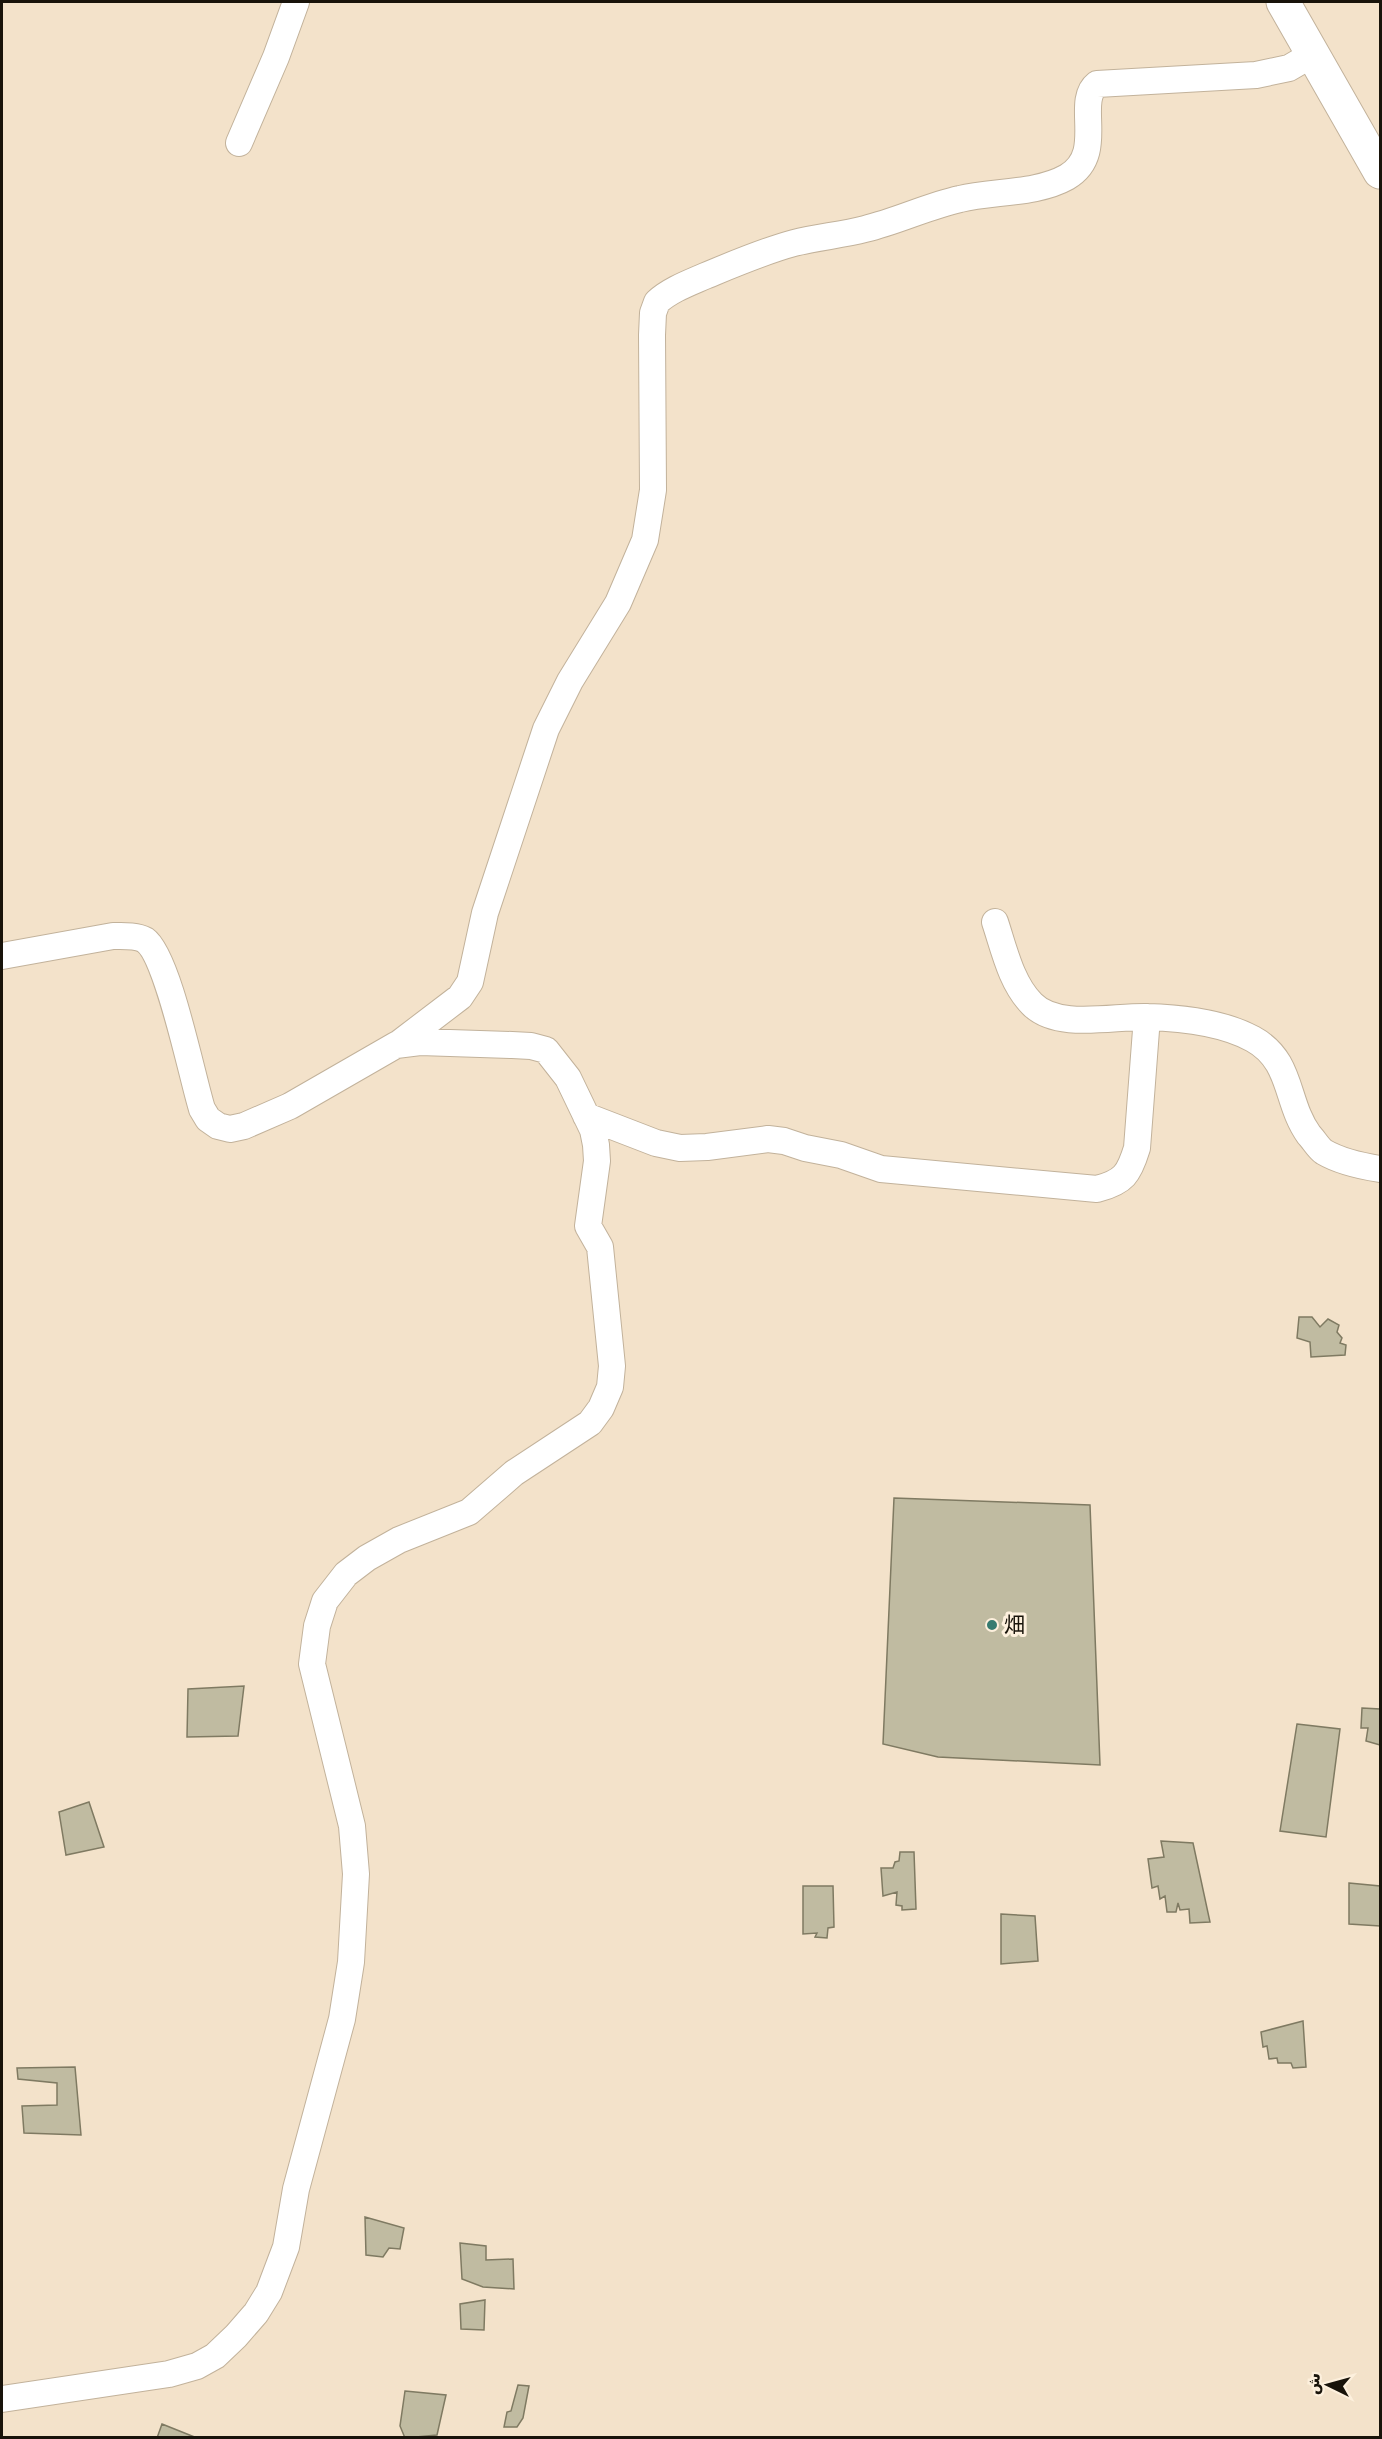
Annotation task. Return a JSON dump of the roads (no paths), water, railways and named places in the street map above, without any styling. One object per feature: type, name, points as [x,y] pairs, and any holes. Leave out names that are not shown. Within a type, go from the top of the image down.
[{"type":"street","points":[[239,143],[276,57],[296,2]]},
{"type":"street","points":[[1283,2],[1380,172]]},
{"type":"street","points":[[2,956],[113,936],[146,941],[152,948],[165,976],[202,1109],[208,1119],[218,1126],[230,1129],[260,1120],[290,1106],[396,1045],[460,997],[470,982],[485,913],[546,729],[570,681],[618,603],[645,540],[653,490],[652,334],[653,313],[657,302],[688,283],[794,243],[865,229],[954,200],[1026,189],[1067,177],[1077,170],[1085,159],[1089,129],[1089,93],[1097,84],[1256,75],[1289,68],[1313,54]]},
{"type":"street","points":[[995,922],[1007,960],[1019,986],[1032,1004],[1046,1015],[1065,1019],[1147,1017],[1217,1025],[1255,1040],[1279,1060],[1296,1113],[1322,1151],[1347,1162],[1380,1169]]},
{"type":"street","points":[[586,1116],[656,1143],[680,1148],[768,1139],[842,1155],[881,1169],[1097,1189],[1123,1179],[1131,1167],[1137,1148],[1147,1017]]},
{"type":"street","points":[[2,2399],[169,2374],[197,2366],[215,2356],[236,2336],[256,2313],[269,2292],[286,2247],[296,2189],[342,2019],[354,1923],[356,1874],[352,1826],[332,1740],[313,1673],[312,1651],[316,1626],[325,1601],[334,1587],[367,1558],[399,1540],[469,1512],[514,1473],[590,1423],[601,1408],[610,1387],[612,1348],[600,1247],[588,1226],[597,1153],[593,1130],[568,1078],[546,1050],[522,1046],[420,1042],[396,1045]]},
{"type":"place","name":"畑","points":[[992,1625]]}]
